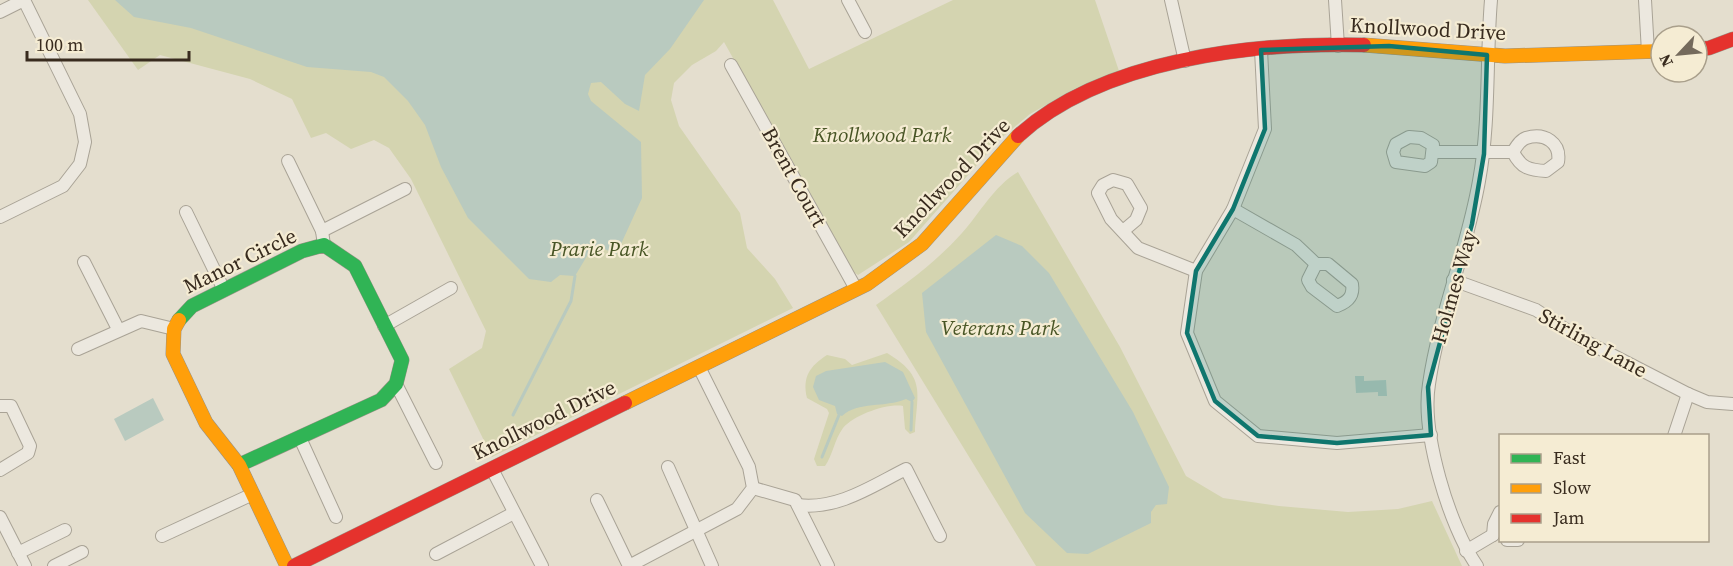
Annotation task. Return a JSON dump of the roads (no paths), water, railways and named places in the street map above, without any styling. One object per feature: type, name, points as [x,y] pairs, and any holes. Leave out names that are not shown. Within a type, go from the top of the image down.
[{"type":"street","points":[[0,12],[24,0],[80,114],[85,141],[80,164],[63,186],[50,195],[0,217]]},
{"type":"street","points":[[848,0],[865,32]]},
{"type":"street","points":[[1171,0],[1185,61]]},
{"type":"street","points":[[1335,0],[1338,46]]},
{"type":"street","name":"Holmes Way","points":[[1477,566],[1466,551],[1441,489],[1431,435],[1428,387],[1453,280],[1472,224],[1484,154],[1491,0]]},
{"type":"street","points":[[1645,0],[1649,24]]},
{"type":"street","points":[[1709,48],[1733,39]]},
{"type":"street","name":"Knollwood Drive","points":[[294,566],[856,289],[922,244],[1004,149],[1043,116],[1103,87],[1185,61],[1261,50],[1389,46],[1487,55],[1649,51]]},
{"type":"street","points":[[1261,50],[1265,129],[1233,209],[1196,272],[1187,333],[1215,401],[1257,436],[1337,443],[1431,435]]},
{"type":"street","name":"Brent Court","points":[[731,65],[856,289]]},
{"type":"street","points":[[1434,152],[1484,154],[1513,152]]},
{"type":"street","points":[[288,161],[322,231],[324,245]]},
{"type":"street","points":[[322,231],[405,189]]},
{"type":"street","points":[[1233,209],[1296,245],[1316,264]]},
{"type":"street","points":[[186,212],[224,290]]},
{"type":"street","points":[[1123,231],[1145,252],[1196,272]]},
{"type":"street","name":"Manor Circle","points":[[174,328],[185,311],[302,251],[324,245],[341,254],[355,266],[402,360],[396,384]]},
{"type":"street","points":[[84,262],[118,329]]},
{"type":"street","name":"Stirling Lane","points":[[1453,280],[1536,310],[1579,338],[1688,394],[1707,402],[1733,404]]},
{"type":"street","points":[[384,326],[451,288]]},
{"type":"street","points":[[78,349],[118,329],[148,320],[174,328],[173,354],[206,423],[240,465],[287,566]]},
{"type":"street","points":[[597,500],[629,566],[738,509],[753,488],[749,467],[699,367]]},
{"type":"street","points":[[240,465],[381,400],[396,384],[436,463]]},
{"type":"street","points":[[1674,434],[1688,394]]},
{"type":"street","points":[[0,406],[10,406],[30,446],[28,453],[0,470]]},
{"type":"street","points":[[300,438],[336,517]]},
{"type":"street","points":[[668,467],[698,530],[712,566]]},
{"type":"street","points":[[492,469],[542,566]]},
{"type":"street","points":[[798,505],[817,507],[834,503],[906,469],[940,536]]},
{"type":"street","points":[[753,488],[795,500],[828,566]]},
{"type":"street","points":[[162,536],[253,494]]},
{"type":"street","points":[[436,554],[514,513]]},
{"type":"street","points":[[1466,551],[1497,537],[1494,524],[1499,514]]},
{"type":"street","points":[[0,517],[19,561],[65,530]]},
{"type":"street","points":[[54,566],[82,552]]},
{"type":"waterway","points":[[513,415],[571,301],[575,276]]},
{"type":"waterway","points":[[911,430],[912,402]]},
{"type":"waterway","points":[[822,457],[839,415]]},
{"type":"park label","name":"Knollwood Park","points":[[882,135]]},
{"type":"park label","name":"Prarie Park","points":[[599,249]]},
{"type":"park label","name":"Veterans Park","points":[[1000,328]]}]
